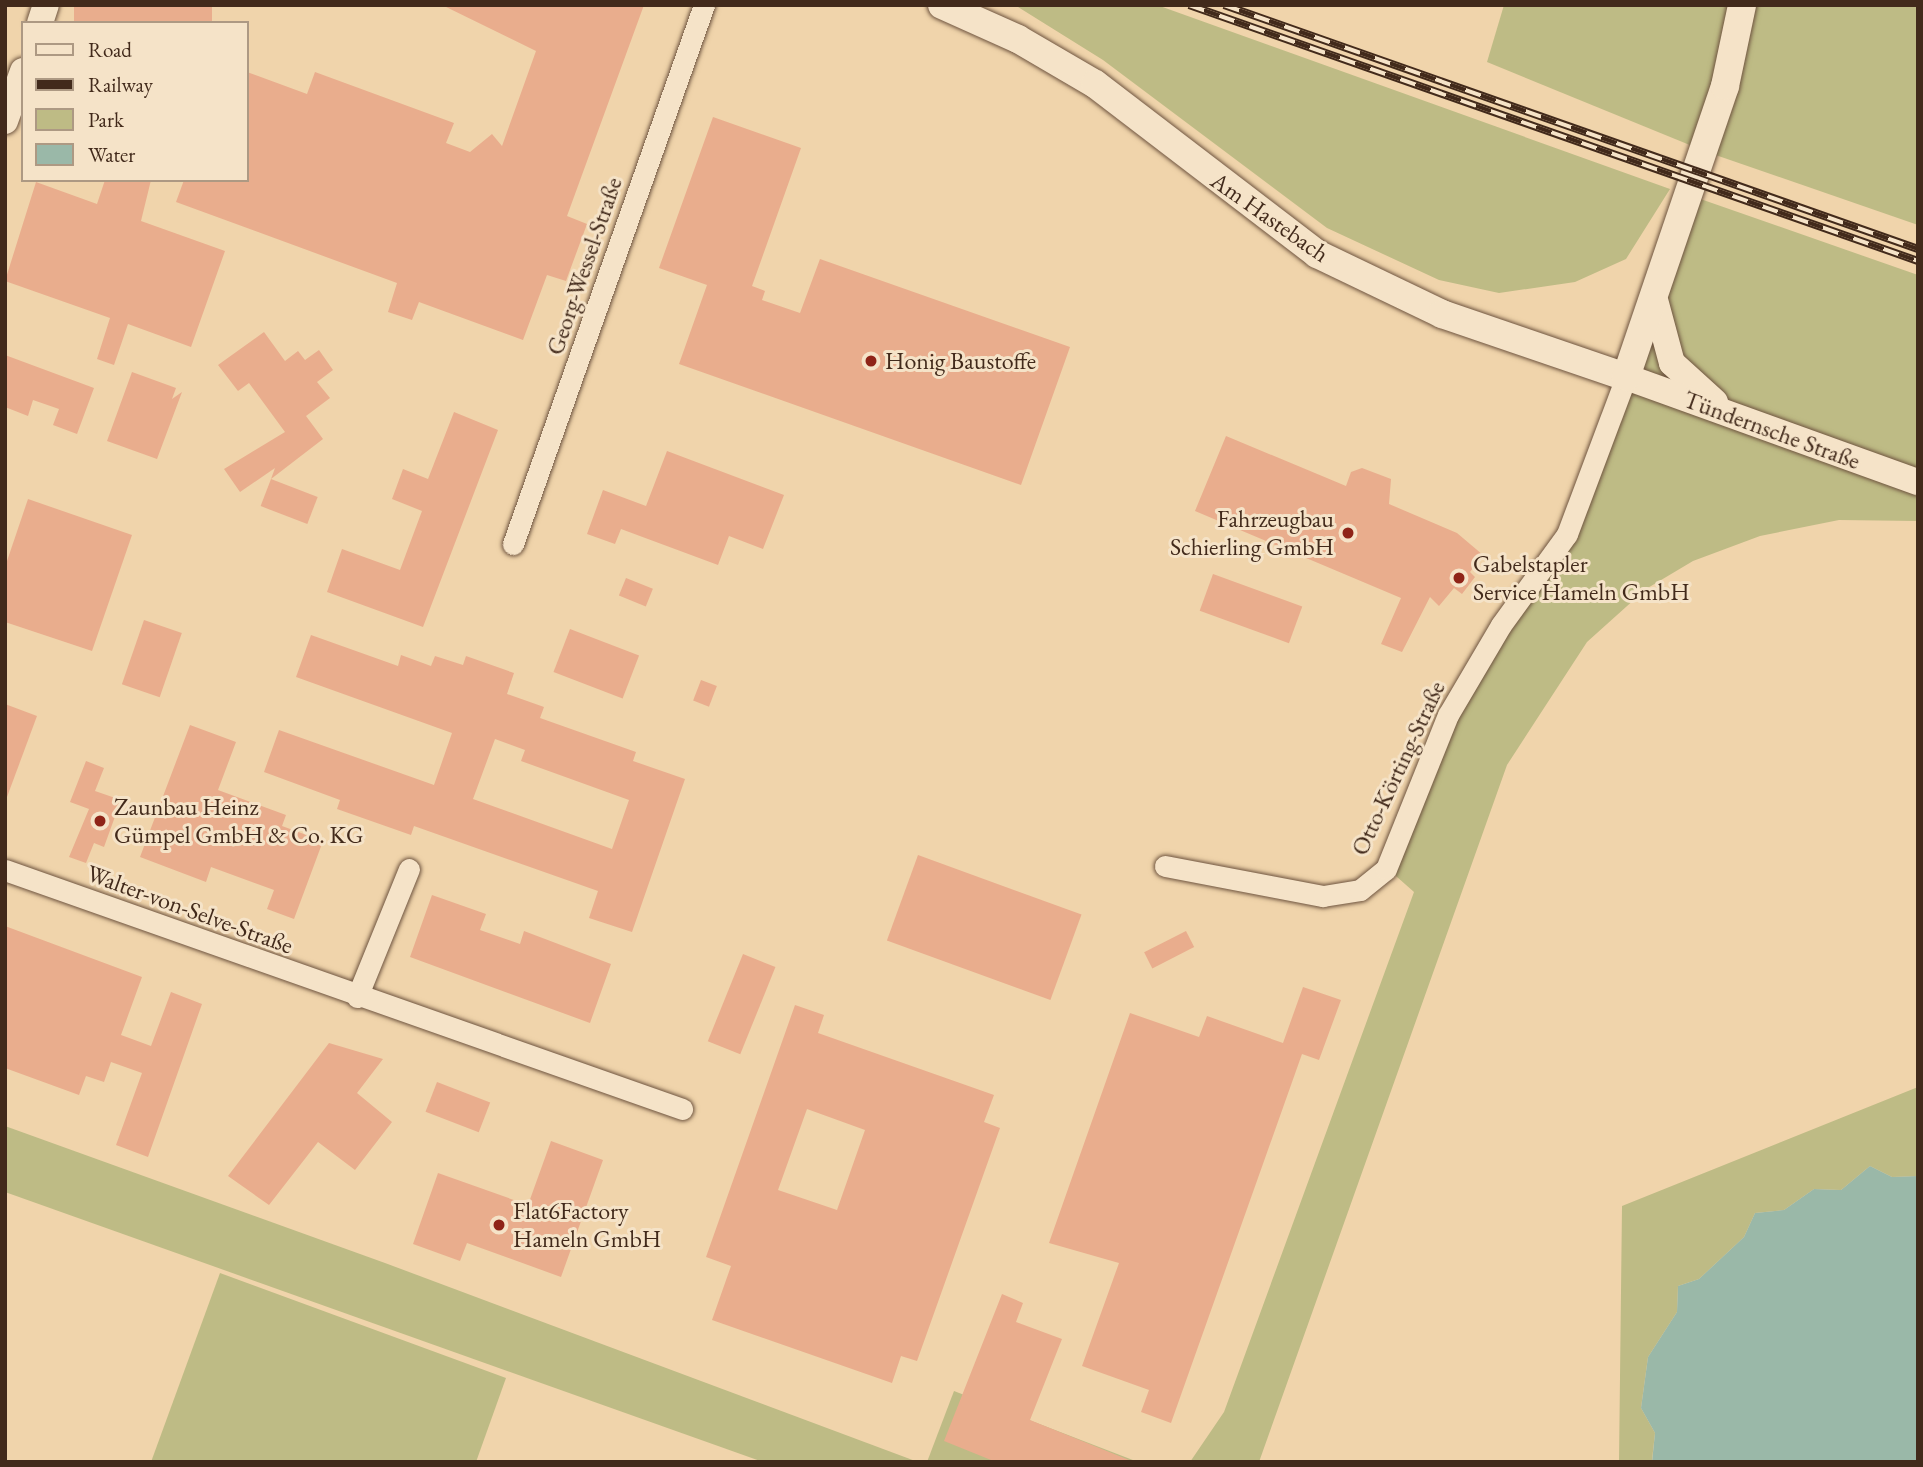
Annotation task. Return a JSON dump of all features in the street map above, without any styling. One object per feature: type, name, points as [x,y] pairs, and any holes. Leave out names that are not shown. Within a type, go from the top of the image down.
[{"type":"main road","name":"Am Hastebach","points":[[942,5],[1018,39],[1095,84],[1317,254],[1442,314],[1626,377]]},
{"type":"main road","points":[[1626,377],[1725,86],[1742,5]]},
{"type":"street","name":"Georg-Wessel-Straße","points":[[513,544],[704,5]]},
{"type":"street","points":[[5,121],[21,77]]},
{"type":"street","points":[[1654,296],[1672,363],[1737,417]]},
{"type":"street","name":"Tündernsche Straße","points":[[1626,377],[1918,482]]},
{"type":"street","name":"Otto-Körting-Straße","points":[[1165,866],[1323,896],[1360,890],[1386,869],[1448,715],[1501,625],[1567,534],[1626,377]]},
{"type":"street","points":[[356,997],[409,869]]},
{"type":"street","name":"Walter-von-Selve-Straße","points":[[5,870],[356,997],[681,1109]]},
{"type":"green space","points":[[1015,5],[1157,5],[1670,189],[1626,259],[1575,282],[1499,293],[1439,280],[1327,228],[1103,60]]},
{"type":"green space","points":[[1504,5],[1741,5],[1702,150],[1487,62]]},
{"type":"green space","points":[[1743,5],[1918,5],[1918,225],[1704,151]]},
{"type":"green space","points":[[1689,195],[1918,275],[1918,521],[1839,520],[1760,536],[1693,561],[1646,589],[1587,642],[1507,765],[1259,1462],[1190,1462],[1224,1412],[1414,892],[1388,869],[1449,715],[1568,534]]},
{"type":"green space","points":[[1918,1087],[1918,1176],[1892,1177],[1870,1166],[1841,1190],[1814,1189],[1784,1210],[1755,1213],[1744,1237],[1699,1279],[1678,1286],[1677,1312],[1648,1357],[1641,1408],[1655,1433],[1652,1460],[1619,1462],[1622,1206]]},
{"type":"green space","points":[[5,1126],[385,1263],[918,1462],[763,1462],[5,1192]]},
{"type":"green space","points":[[220,1273],[506,1378],[476,1462],[151,1462]]},
{"type":"green space","points":[[954,1391],[1138,1462],[927,1462]]},
{"type":"water","points":[[1870,1166],[1892,1177],[1918,1176],[1918,1462],[1652,1462],[1655,1433],[1641,1408],[1648,1357],[1677,1312],[1678,1286],[1699,1279],[1744,1237],[1755,1213],[1784,1210],[1814,1189],[1841,1190]]},
{"type":"building","points":[[74,5],[212,5],[212,21],[74,21]]},
{"type":"building","points":[[442,5],[644,5],[567,216],[587,224],[566,281],[547,275],[523,340],[419,302],[412,320],[388,312],[397,283],[176,202],[183,182],[248,182],[248,72],[307,94],[315,72],[454,123],[446,143],[470,152],[492,134],[502,146],[536,51]]},
{"type":"building","points":[[713,117],[801,148],[752,286],[765,291],[762,300],[800,313],[820,259],[1070,347],[1021,485],[679,364],[707,285],[659,268]]},
{"type":"building","points":[[36,182],[97,204],[104,182],[151,182],[141,221],[225,251],[191,347],[128,324],[114,365],[97,359],[110,318],[5,281]]},
{"type":"building","points":[[264,332],[285,361],[298,351],[305,360],[319,350],[333,370],[317,382],[330,398],[306,416],[323,439],[271,479],[275,468],[240,492],[224,469],[285,432],[249,383],[238,391],[218,365]]},
{"type":"building","points":[[5,355],[94,388],[77,434],[53,425],[59,409],[33,400],[28,416],[5,407]]},
{"type":"building","points":[[132,372],[176,388],[172,399],[182,392],[157,459],[107,441]]},
{"type":"building","points":[[454,412],[498,430],[423,627],[327,592],[342,549],[400,570],[422,511],[392,499],[403,469],[428,479]]},
{"type":"building","points":[[1226,436],[1346,486],[1351,472],[1362,468],[1391,479],[1389,504],[1457,533],[1483,555],[1470,572],[1475,577],[1462,594],[1454,588],[1439,606],[1430,597],[1402,652],[1381,644],[1401,598],[1195,511]]},
{"type":"building","points":[[667,451],[784,495],[763,549],[729,536],[718,565],[621,529],[615,544],[587,534],[603,490],[646,506]]},
{"type":"building","points":[[271,479],[318,497],[307,524],[261,506]]},
{"type":"building","points":[[28,499],[132,535],[92,651],[5,622],[5,567]]},
{"type":"building","points":[[1213,574],[1302,606],[1289,643],[1200,611]]},
{"type":"building","points":[[626,578],[653,589],[646,606],[619,596]]},
{"type":"building","points":[[144,620],[182,633],[160,697],[122,684]]},
{"type":"building","points":[[570,629],[639,656],[623,698],[554,672]]},
{"type":"building","points":[[311,635],[398,666],[401,655],[431,666],[435,656],[463,665],[466,656],[514,673],[507,694],[544,707],[540,718],[636,752],[633,761],[685,779],[632,932],[589,918],[598,891],[414,826],[411,835],[337,809],[340,800],[264,772],[279,730],[434,785],[452,733],[296,677]],"holes":[[[495,739],[525,750],[521,761],[629,800],[612,849],[473,799]]]},
{"type":"building","points":[[701,680],[717,686],[709,707],[693,701]]},
{"type":"building","points":[[5,704],[37,716],[7,797],[5,797]]},
{"type":"building","points":[[190,725],[236,742],[218,790],[286,815],[282,826],[323,841],[294,919],[267,909],[274,890],[211,867],[206,882],[140,857]]},
{"type":"building","points":[[86,761],[104,768],[95,791],[121,800],[104,847],[94,843],[86,863],[69,857],[89,809],[70,802]]},
{"type":"building","points":[[918,855],[1082,915],[1050,1000],[887,941]]},
{"type":"building","points":[[432,895],[486,914],[480,930],[520,944],[524,931],[611,964],[590,1023],[410,957]]},
{"type":"building","points":[[5,926],[142,977],[121,1035],[151,1046],[171,992],[202,1004],[148,1157],[116,1145],[142,1073],[111,1062],[104,1082],[86,1076],[79,1095],[5,1068]]},
{"type":"building","points":[[1186,931],[1194,947],[1152,968],[1144,952]]},
{"type":"building","points":[[743,954],[775,967],[740,1054],[708,1041]]},
{"type":"building","points":[[1303,987],[1341,1000],[1319,1060],[1302,1054],[1171,1423],[1141,1412],[1149,1390],[1082,1366],[1119,1263],[1049,1243],[1130,1013],[1199,1037],[1207,1016],[1283,1043]]},
{"type":"building","points":[[795,1005],[824,1015],[818,1033],[994,1095],[984,1122],[1000,1128],[917,1361],[901,1356],[892,1383],[712,1320],[731,1266],[706,1257]],"holes":[[[807,1109],[865,1130],[837,1210],[778,1190]]]},
{"type":"building","points":[[329,1043],[383,1059],[357,1093],[392,1122],[355,1170],[318,1142],[269,1205],[228,1176]]},
{"type":"building","points":[[437,1082],[490,1102],[479,1132],[426,1112]]},
{"type":"building","points":[[551,1141],[603,1160],[561,1277],[467,1243],[460,1261],[413,1244],[438,1173],[528,1205]]},
{"type":"building","points":[[1002,1294],[1023,1303],[1016,1322],[1062,1339],[1030,1420],[1134,1462],[996,1462],[944,1441]]},
{"type":"railway","points":[[1189,5],[1918,261]]},
{"type":"railway","points":[[1224,5],[1918,249]]},
{"type":"place","name":"Honig Baustoffe","points":[[871,361]]},
{"type":"place","name":"Fahrzeugbau Schierling GmbH","points":[[1348,533]]},
{"type":"place","name":"Gabelstapler Service Hameln GmbH","points":[[1459,578]]},
{"type":"place","name":"Zaunbau Heinz Gümpel GmbH & Co. KG","points":[[100,821]]},
{"type":"place","name":"Flat6Factory Hameln GmbH","points":[[499,1225]]}]
